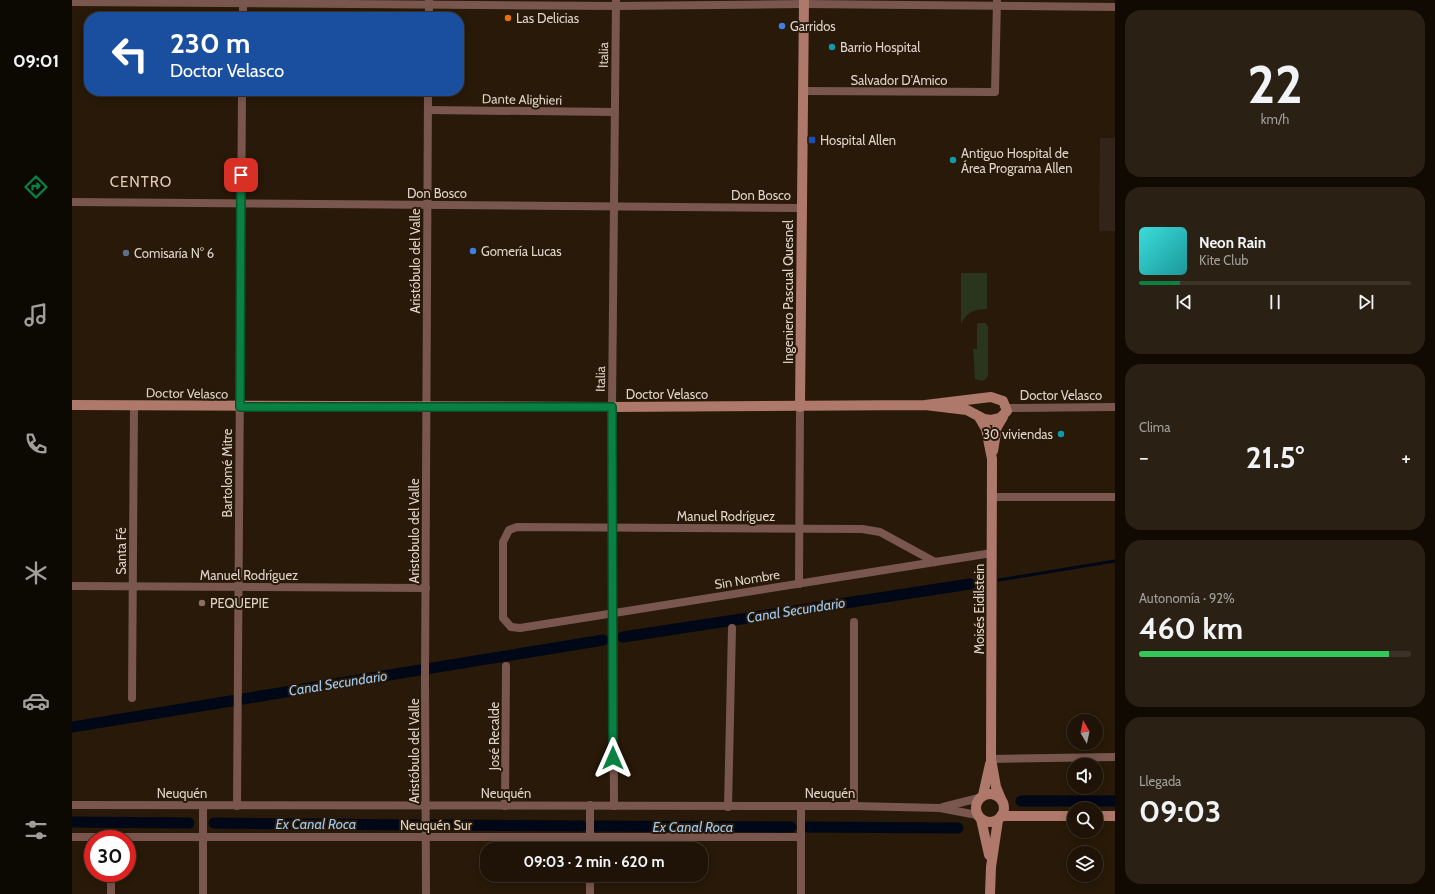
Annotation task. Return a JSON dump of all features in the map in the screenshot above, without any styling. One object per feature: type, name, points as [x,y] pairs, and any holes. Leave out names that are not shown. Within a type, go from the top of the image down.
[{"type":"main road","name":"Ingeniero Pascual Quesnel","points":[[800,407],[804,2]]},
{"type":"main road","name":"Doctor Velasco","points":[[72,405],[240,407],[800,407],[925,405],[994,397],[1001,399],[1005,403],[1005,412],[991,420],[978,416],[967,410],[925,405]]},
{"type":"main road","points":[[978,416],[975,406],[978,401],[984,398]]},
{"type":"main road","name":"Moisés Eidilstein","points":[[992,459],[997,427],[1005,412]]},
{"type":"main road","name":"Moisés Eidilstein","points":[[978,416],[986,430],[992,459],[991,759],[996,787],[1002,801],[1004,812],[1000,818],[991,867]]},
{"type":"main road","name":"Moisés Eidilstein","points":[[991,759],[981,797],[976,806],[985,832],[991,867]]},
{"type":"main road","points":[[981,797],[992,794],[1012,808],[1033,816]]},
{"type":"main road","points":[[979,817],[989,822],[1000,818],[1067,816]]},
{"type":"main road","points":[[1103,816],[1115,816]]},
{"type":"main road","points":[[990,894],[991,867]]},
{"type":"street","points":[[72,2],[804,2],[997,3],[1115,7]]},
{"type":"street","points":[[242,12],[243,2]]},
{"type":"street","name":"Italia","points":[[614,806],[612,407],[616,3]]},
{"type":"street","name":"Salvador D'Amico","points":[[803,91],[995,92],[997,3]]},
{"type":"street","name":"Bartolomé Mitre","points":[[237,806],[239,712],[242,96]]},
{"type":"street","name":"Aristóbulo del Valle","points":[[426,407],[428,96]]},
{"type":"street","name":"Dante Alighieri","points":[[428,110],[615,112]]},
{"type":"street","name":"Don Bosco","points":[[72,202],[802,208]]},
{"type":"street","name":"Santa Fé","points":[[132,698],[134,406]]},
{"type":"street","name":"Aristobulo del Valle","points":[[425,680],[426,407]]},
{"type":"street","name":"Ingeniero Pascual Quesnel","points":[[799,584],[800,407]]},
{"type":"street","name":"Doctor Velasco","points":[[1005,412],[1115,408]]},
{"type":"street","points":[[993,497],[1115,497]]},
{"type":"street","name":"Manuel Rodríguez","points":[[507,624],[502,615],[504,538],[509,530],[522,526],[862,529],[880,532],[935,562]]},
{"type":"street","name":"Sin Nombre","points":[[507,624],[520,628],[992,553]]},
{"type":"street","name":"Manuel Rodríguez","points":[[72,586],[426,588]]},
{"type":"street","points":[[854,622],[854,806]]},
{"type":"street","points":[[728,807],[732,628]]},
{"type":"street","name":"José Recalde","points":[[505,806],[506,666]]},
{"type":"street","name":"Aristóbulo del Valle","points":[[425,680],[426,894]]},
{"type":"street","points":[[991,759],[1115,757]]},
{"type":"street","name":"Neuquén","points":[[940,808],[981,797]]},
{"type":"street","name":"Neuquén","points":[[72,805],[854,806],[940,808],[979,817]]},
{"type":"street","points":[[590,805],[590,842]]},
{"type":"street","points":[[203,806],[203,894]]},
{"type":"street","points":[[800,806],[800,894]]},
{"type":"street","name":"Neuquén Sur","points":[[72,837],[84,837]]},
{"type":"street","name":"Neuquén Sur","points":[[136,838],[800,837]]},
{"type":"street","points":[[111,882],[111,894]]},
{"type":"street","points":[[590,882],[590,894]]},
{"type":"shaded area","points":[[1100,138],[1115,138],[1115,231],[1099,231]]},
{"type":"green space","points":[[961,273],[987,273],[987,309],[971,312],[961,324]]},
{"type":"green space","points":[[986,323],[988,327],[988,376],[982,381],[975,379],[973,349],[977,349],[977,324]]},
{"type":"waterway","points":[[999,580],[1115,561]]},
{"type":"waterway","name":"Canal Secundario","points":[[623,637],[970,584]]},
{"type":"waterway","name":"Canal Secundario","points":[[72,727],[603,640]]},
{"type":"waterway","name":"Ex Canal Roca","points":[[1021,801],[1115,801]]},
{"type":"waterway","name":"Ex Canal Roca","points":[[72,822],[189,823]]},
{"type":"waterway","name":"Ex Canal Roca","points":[[214,823],[418,825]]},
{"type":"waterway","name":"Ex Canal Roca","points":[[430,825],[582,826]]},
{"type":"waterway","name":"Ex Canal Roca","points":[[595,826],[791,827]]},
{"type":"waterway","name":"Ex Canal Roca","points":[[807,827],[958,828]]},
{"type":"place","name":"Las Delicias","points":[[508,18]]},
{"type":"place","name":"Garridos","points":[[782,26]]},
{"type":"place","name":"Barrio Hospital","points":[[832,47]]},
{"type":"place","name":"Hospital Allen","points":[[812,140]]},
{"type":"place","name":"Antiguo Hospital de Área Programa Allen","points":[[953,160]]},
{"type":"place","name":"Gomería Lucas","points":[[473,251]]},
{"type":"place","name":"Comisaría N° 6","points":[[126,253]]},
{"type":"place","name":"30 viviendas","points":[[1061,434]]},
{"type":"place","name":"PEQUEPIE","points":[[202,603]]},
{"type":"district","name":"CENTRO","points":[[141,182]]},
{"type":"route","points":[[241,175],[240,407],[612,407],[613,758]]}]
